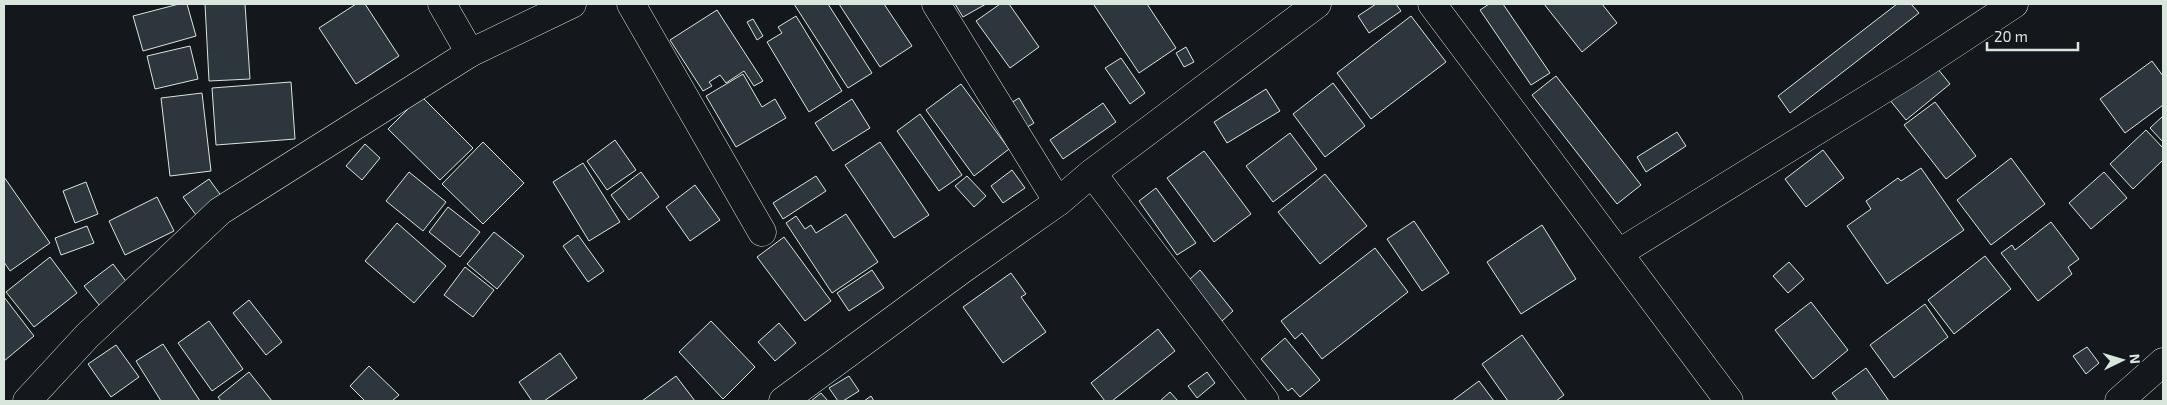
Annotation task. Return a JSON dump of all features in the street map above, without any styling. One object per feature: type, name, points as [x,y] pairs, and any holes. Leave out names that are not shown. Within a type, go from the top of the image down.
[{"type":"street","points":[[442,4],[470,53]]},
{"type":"street","points":[[27,401],[87,336],[220,211],[470,53],[572,4]]},
{"type":"street","points":[[631,4],[762,232]]},
{"type":"street","points":[[936,4],[1058,202]]},
{"type":"street","points":[[783,401],[964,268],[1058,202],[1092,173],[1317,4]]},
{"type":"street","points":[[1432,4],[1729,401]]},
{"type":"street","points":[[1619,253],[1908,74],[2014,4]]},
{"type":"street","points":[[1092,173],[1265,401]]},
{"type":"street","points":[[2119,401],[2163,362]]},
{"type":"building","points":[[179,4],[187,4],[196,36],[143,51],[133,16]]},
{"type":"building","points":[[205,4],[245,4],[250,79],[209,81]]},
{"type":"building","points":[[356,4],[365,4],[399,56],[356,84],[319,28]]},
{"type":"building","points":[[794,4],[828,4],[872,73],[848,88]]},
{"type":"building","points":[[839,4],[884,4],[912,46],[880,67]]},
{"type":"building","points":[[955,4],[986,4],[963,17]]},
{"type":"building","points":[[1000,4],[1009,4],[1039,47],[1010,68],[976,21]]},
{"type":"building","points":[[1095,4],[1147,4],[1176,48],[1139,73]]},
{"type":"building","points":[[1376,4],[1396,4],[1401,11],[1369,33],[1358,16]]},
{"type":"building","points":[[1489,4],[1503,4],[1550,73],[1531,85],[1480,10]]},
{"type":"building","points":[[1544,4],[1602,4],[1617,23],[1582,52]]},
{"type":"building","points":[[1897,4],[1911,4],[1919,13],[1790,113],[1778,96]]},
{"type":"building","points":[[717,10],[763,81],[754,86],[744,71],[726,83],[720,75],[709,82],[712,86],[703,91],[670,40]]},
{"type":"building","points":[[796,16],[842,91],[809,112],[767,42],[782,33],[778,27]]},
{"type":"building","points":[[1411,16],[1446,62],[1371,119],[1337,73]]},
{"type":"building","points":[[753,19],[763,36],[757,40],[747,22]]},
{"type":"building","points":[[190,46],[198,79],[155,89],[147,56]]},
{"type":"building","points":[[1186,47],[1194,62],[1184,67],[1176,53]]},
{"type":"building","points":[[1121,58],[1145,93],[1130,104],[1105,68]]},
{"type":"building","points":[[2152,61],[2163,76],[2163,105],[2125,133],[2100,99]]},
{"type":"building","points":[[1933,63],[1950,84],[1906,120],[1889,99]]},
{"type":"building","points":[[743,74],[762,107],[775,99],[786,118],[736,147],[706,96]]},
{"type":"building","points":[[1556,76],[1641,185],[1617,204],[1532,95]]},
{"type":"building","points":[[291,82],[295,139],[216,145],[212,88]]},
{"type":"building","points":[[1333,83],[1365,126],[1325,157],[1293,114]]},
{"type":"building","points":[[961,84],[1009,149],[974,176],[926,110]]},
{"type":"building","points":[[1266,89],[1280,111],[1227,143],[1214,122]]},
{"type":"building","points":[[202,93],[211,171],[170,176],[161,98]]},
{"type":"building","points":[[421,96],[473,148],[440,180],[388,129]]},
{"type":"building","points":[[1019,98],[1034,123],[1021,131],[1006,106]]},
{"type":"building","points":[[852,99],[870,128],[833,151],[815,123]]},
{"type":"building","points":[[1935,102],[1976,156],[1946,179],[1904,125]]},
{"type":"building","points":[[1103,103],[1116,122],[1063,159],[1050,140]]},
{"type":"building","points":[[920,114],[962,175],[939,191],[897,131]]},
{"type":"building","points":[[2163,116],[2163,142],[2150,128]]},
{"type":"building","points":[[2146,130],[2163,148],[2163,160],[2133,189],[2110,164]]},
{"type":"building","points":[[1677,132],[1686,146],[1646,172],[1637,157]]},
{"type":"building","points":[[1290,133],[1317,169],[1273,202],[1246,166]]},
{"type":"building","points":[[615,140],[636,170],[607,190],[587,161]]},
{"type":"building","points":[[483,142],[524,183],[483,224],[442,184]]},
{"type":"building","points":[[880,142],[929,215],[894,238],[845,165]]},
{"type":"building","points":[[365,144],[380,158],[362,180],[346,166]]},
{"type":"building","points":[[1823,150],[1844,178],[1806,207],[1785,179]]},
{"type":"building","points":[[1204,151],[1251,214],[1214,242],[1167,178]]},
{"type":"building","points":[[2011,158],[2045,204],[1991,245],[1957,200]]},
{"type":"building","points":[[583,163],[620,222],[589,241],[553,182]]},
{"type":"building","points":[[1921,168],[1964,230],[1887,284],[1847,226],[1871,209],[1866,201],[1898,178],[1901,181]]},
{"type":"building","points":[[1012,170],[1025,188],[1003,203],[991,186]]},
{"type":"building","points":[[409,172],[446,202],[423,231],[386,201]]},
{"type":"building","points":[[641,172],[659,197],[629,220],[611,195]]},
{"type":"building","points":[[2104,172],[2127,198],[2091,229],[2069,203]]},
{"type":"building","points":[[1325,174],[1367,226],[1320,264],[1278,212]]},
{"type":"building","points":[[816,176],[826,191],[783,219],[773,203]]},
{"type":"building","points":[[967,176],[986,196],[974,207],[955,186]]},
{"type":"building","points":[[4,177],[50,243],[10,271],[4,262]]},
{"type":"building","points":[[209,179],[222,197],[196,215],[183,197]]},
{"type":"building","points":[[86,182],[98,214],[75,223],[63,191]]},
{"type":"building","points":[[695,185],[720,220],[690,241],[666,207]]},
{"type":"building","points":[[1156,188],[1196,243],[1177,255],[1139,201]]},
{"type":"building","points":[[157,197],[174,231],[125,255],[109,221]]},
{"type":"building","points":[[448,207],[480,232],[460,257],[429,232]]},
{"type":"building","points":[[846,214],[878,262],[832,293],[786,223],[796,216],[805,229],[811,225],[816,233]]},
{"type":"building","points":[[1414,221],[1449,273],[1422,291],[1387,239]]},
{"type":"building","points":[[2051,222],[2079,259],[2068,267],[2072,274],[2038,301],[2001,253],[2012,245],[2015,250]]},
{"type":"building","points":[[397,223],[446,266],[414,303],[365,261]]},
{"type":"building","points":[[1542,225],[1576,279],[1521,314],[1487,262]]},
{"type":"building","points":[[87,226],[94,243],[61,255],[55,238]]},
{"type":"building","points":[[494,232],[524,256],[497,289],[467,264]]},
{"type":"building","points":[[578,235],[604,271],[588,282],[563,246]]},
{"type":"building","points":[[784,237],[831,301],[805,321],[757,257]]},
{"type":"building","points":[[1375,248],[1408,292],[1322,359],[1302,333],[1295,339],[1281,321]]},
{"type":"building","points":[[1985,256],[2011,289],[1954,334],[1928,300]]},
{"type":"building","points":[[50,257],[77,293],[34,327],[6,292]]},
{"type":"building","points":[[1789,262],[1804,279],[1788,293],[1773,276]]},
{"type":"building","points":[[113,264],[128,284],[100,306],[84,286]]},
{"type":"building","points":[[465,267],[494,290],[473,317],[444,295]]},
{"type":"building","points":[[872,270],[884,288],[849,311],[837,293]]},
{"type":"building","points":[[1200,270],[1233,311],[1222,321],[1189,280]]},
{"type":"building","points":[[1011,273],[1026,294],[1021,297],[1046,332],[1003,363],[963,307]]},
{"type":"building","points":[[4,297],[34,336],[4,361]]},
{"type":"building","points":[[249,300],[282,342],[266,355],[233,313]]},
{"type":"building","points":[[1811,302],[1848,350],[1813,379],[1775,330]]},
{"type":"building","points":[[1925,304],[1948,337],[1894,378],[1870,345]]},
{"type":"building","points":[[209,321],[243,369],[212,391],[178,343]]},
{"type":"building","points":[[711,321],[755,367],[723,399],[679,352]]},
{"type":"building","points":[[779,323],[796,343],[775,361],[758,342]]},
{"type":"building","points":[[1158,329],[1175,351],[1112,401],[1105,401],[1091,383]]},
{"type":"building","points":[[1522,335],[1564,395],[1556,401],[1508,401],[1482,364]]},
{"type":"building","points":[[1285,338],[1320,380],[1300,397],[1292,388],[1288,391],[1261,359]]},
{"type":"building","points":[[163,344],[200,401],[161,401],[136,361]]},
{"type":"building","points":[[116,345],[139,377],[111,397],[88,364]]},
{"type":"building","points":[[2087,347],[2099,363],[2086,374],[2073,356]]},
{"type":"building","points":[[560,353],[577,378],[544,401],[532,401],[519,382]]},
{"type":"building","points":[[369,366],[399,395],[392,401],[365,401],[350,386]]},
{"type":"building","points":[[1866,368],[1889,401],[1838,401],[1832,393]]},
{"type":"building","points":[[249,372],[272,401],[221,401],[218,397]]},
{"type":"building","points":[[1207,372],[1215,383],[1197,398],[1188,386]]},
{"type":"building","points":[[676,376],[695,401],[642,401]]},
{"type":"building","points":[[849,376],[859,391],[843,401],[838,401],[829,388]]},
{"type":"building","points":[[1479,381],[1494,401],[1452,401]]},
{"type":"building","points":[[1170,392],[1178,401],[1160,401]]},
{"type":"building","points":[[821,393],[828,401],[811,401]]},
{"type":"building","points":[[871,396],[874,401],[864,401]]}]
